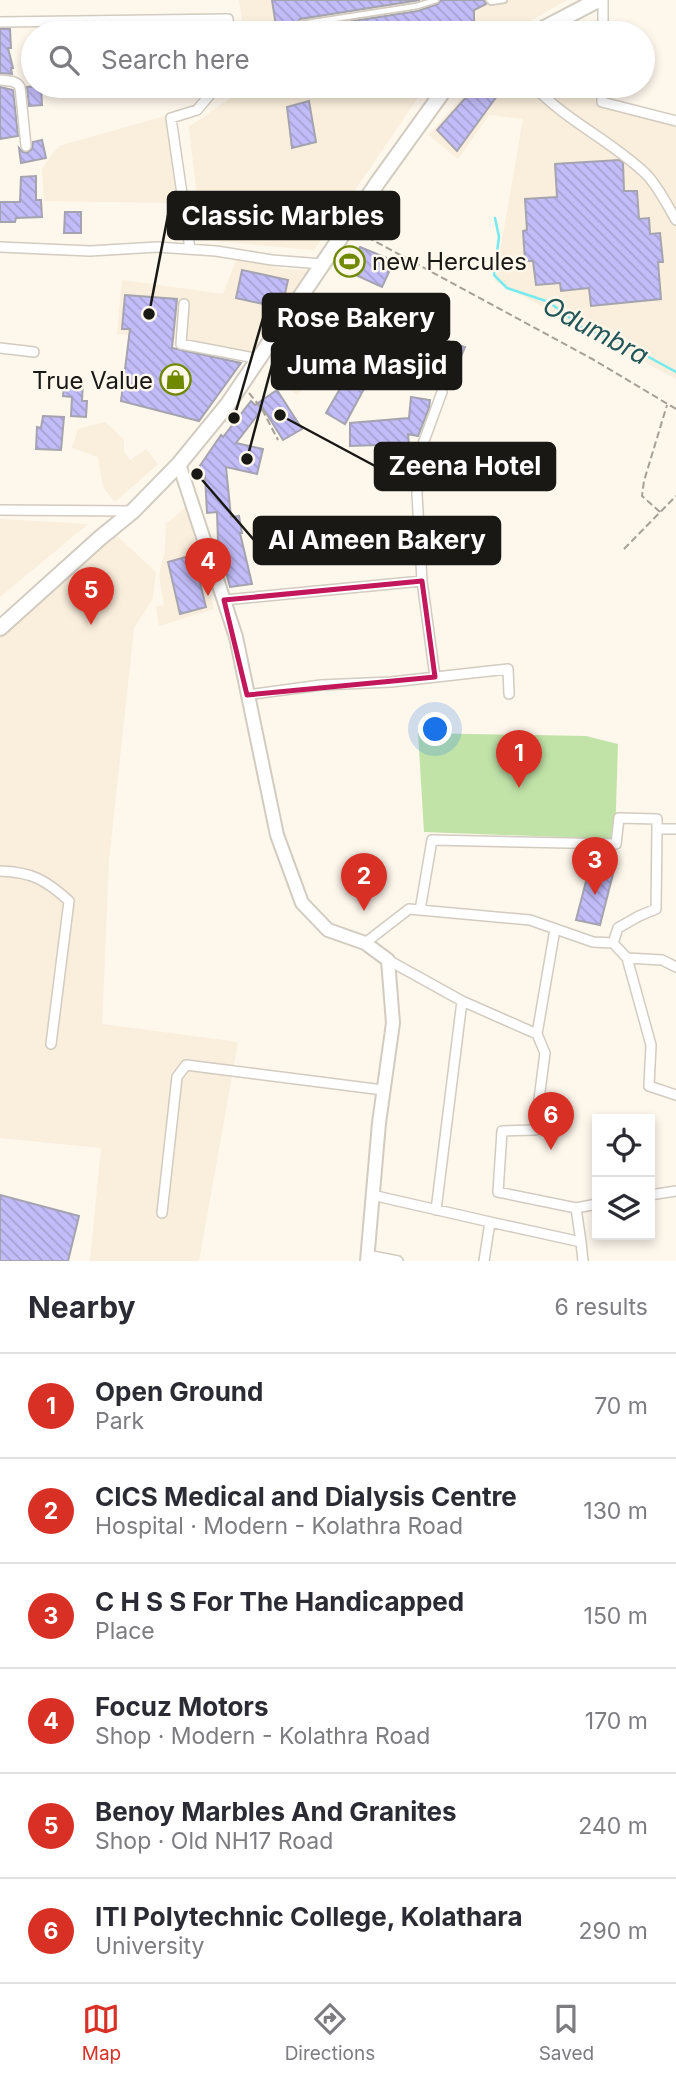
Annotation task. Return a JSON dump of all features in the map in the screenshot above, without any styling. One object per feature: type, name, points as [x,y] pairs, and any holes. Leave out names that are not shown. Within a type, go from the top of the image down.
[{"type":"main road","points":[[559,21],[601,0]]},
{"type":"main road","points":[[0,628],[133,511],[179,464],[243,383],[348,226],[439,98]]},
{"type":"main road","points":[[179,464],[236,638],[277,835],[302,903],[328,930],[365,943],[388,960],[393,1023],[383,1090],[367,1258]]},
{"type":"street","points":[[601,0],[602,21]]},
{"type":"street","points":[[76,21],[228,21]]},
{"type":"street","points":[[0,22],[21,22]]},
{"type":"street","points":[[0,80],[18,83],[21,98]]},
{"type":"street","points":[[21,98],[26,146]]},
{"type":"street","points":[[190,249],[172,118],[197,110],[207,98]]},
{"type":"street","points":[[545,98],[623,154],[649,177],[676,220]]},
{"type":"street","points":[[602,98],[602,102],[676,121]]},
{"type":"street","points":[[0,247],[90,251],[157,247],[322,264]]},
{"type":"street","points":[[184,304],[181,344],[260,359]]},
{"type":"street","points":[[0,348],[34,352]]},
{"type":"street","points":[[435,677],[422,581],[417,494],[420,452],[442,392]]},
{"type":"street","points":[[0,510],[133,511]]},
{"type":"street","points":[[224,600],[422,581]]},
{"type":"street","points":[[247,695],[321,685],[391,682],[508,669],[509,694]]},
{"type":"street","points":[[420,910],[432,840],[616,844],[619,818],[657,819],[656,909],[639,915],[618,928],[614,943]]},
{"type":"street","points":[[657,829],[676,829]]},
{"type":"street","points":[[0,872],[21,872],[51,884],[69,901],[51,1044]]},
{"type":"street","points":[[365,943],[409,909],[530,920],[593,942],[614,943],[627,958],[651,1045],[649,1086],[676,1096]]},
{"type":"street","points":[[555,929],[537,1034],[545,1053],[536,1130],[502,1131],[498,1192],[576,1208],[592,1205]]},
{"type":"street","points":[[627,958],[662,960],[676,967]]},
{"type":"street","points":[[388,960],[462,1001],[537,1034]]},
{"type":"street","points":[[436,1210],[462,1001]]},
{"type":"street","points":[[162,1213],[177,1077],[186,1065],[383,1090]]},
{"type":"street","points":[[655,1194],[676,1191]]},
{"type":"street","points":[[372,1195],[581,1242]]},
{"type":"street","points":[[576,1208],[583,1261]]},
{"type":"street","points":[[484,1261],[490,1222]]},
{"type":"street","points":[[367,1258],[398,1261]]},
{"type":"lane","points":[[320,21],[417,6],[436,0]]},
{"type":"lane","points":[[489,0],[504,0]]},
{"type":"path","points":[[348,226],[594,360],[676,409]]},
{"type":"path","points":[[243,383],[262,409],[278,440]]},
{"type":"path","points":[[660,512],[642,496],[644,481],[668,404]]},
{"type":"path","points":[[624,549],[676,496]]},
{"type":"highlighted area","points":[[422,581],[435,677],[247,695],[224,600]]},
{"type":"shaded area","points":[[239,0],[567,0],[530,21],[242,21]]},
{"type":"shaded area","points":[[230,98],[418,98],[314,250],[202,240],[189,127]]},
{"type":"shaded area","points":[[461,98],[606,98],[676,117],[676,379],[495,281],[523,119],[489,115],[458,159],[429,135]]},
{"type":"shaded area","points":[[165,116],[178,203],[44,201],[42,168],[59,146]]},
{"type":"shaded area","points":[[237,258],[284,269],[309,270],[249,353],[184,339],[117,334],[122,280],[223,294]]},
{"type":"shaded area","points":[[292,347],[319,372],[297,395],[270,371]]},
{"type":"shaded area","points":[[105,422],[124,440],[124,452],[130,460],[146,449],[158,464],[115,502],[103,487],[98,457],[72,448],[78,429]]},
{"type":"shaded area","points":[[186,507],[214,609],[159,626],[156,607],[164,605],[159,575],[165,551],[166,524]]},
{"type":"shaded area","points":[[0,519],[88,524],[0,597]]},
{"type":"shaded area","points":[[115,534],[156,572],[153,598],[134,628],[109,860],[102,1024],[238,1042],[199,1261],[90,1261],[101,1148],[0,1138],[0,637]]},
{"type":"green space","points":[[418,733],[586,736],[618,744],[615,839],[424,832]]},
{"type":"building","points":[[272,0],[420,0],[298,21],[275,21]]},
{"type":"building","points":[[441,0],[484,0],[486,4],[474,10],[474,21],[353,21],[418,11],[438,4]]},
{"type":"building","points":[[0,29],[10,29],[11,48],[8,48],[12,74],[0,73]]},
{"type":"building","points":[[0,87],[13,90],[18,136],[0,139]]},
{"type":"building","points":[[28,98],[42,98],[42,105],[29,106]]},
{"type":"building","points":[[465,98],[496,98],[457,151],[437,130]]},
{"type":"building","points":[[309,101],[316,142],[292,148],[287,107]]},
{"type":"building","points":[[42,140],[46,158],[21,163],[19,148],[27,153],[32,149],[33,142]]},
{"type":"building","points":[[619,160],[623,163],[624,191],[637,191],[639,219],[649,218],[650,234],[660,233],[663,262],[658,262],[661,299],[591,306],[589,288],[561,291],[560,283],[536,285],[533,261],[525,261],[525,199],[557,197],[555,164]]},
{"type":"building","points":[[36,176],[36,200],[41,200],[42,217],[0,222],[0,202],[20,202],[21,177]]},
{"type":"building","points":[[65,212],[81,212],[81,233],[64,233]]},
{"type":"building","points":[[360,247],[394,261],[382,287],[349,272]]},
{"type":"building","points":[[242,270],[288,280],[284,298],[276,307],[236,298]]},
{"type":"building","name":"True Value","points":[[125,295],[177,299],[172,348],[241,363],[199,421],[121,401],[130,329],[122,329]]},
{"type":"building","points":[[320,299],[364,340],[350,363],[372,374],[345,424],[326,413],[341,387],[291,341]]},
{"type":"building","points":[[386,311],[412,322],[410,327],[465,347],[448,388],[426,378],[430,367],[372,342]]},
{"type":"building","points":[[65,377],[83,379],[82,401],[87,401],[86,417],[71,416],[72,397],[63,396]]},
{"type":"building","points":[[277,390],[302,429],[283,440],[263,408],[236,443],[263,449],[257,474],[226,467],[231,517],[239,516],[240,533],[252,584],[230,587],[218,541],[217,512],[207,513],[205,476],[197,470],[221,435],[223,437],[251,401],[255,405]]},
{"type":"building","points":[[411,397],[430,400],[418,436],[408,434],[409,444],[350,446],[350,423],[409,418]]},
{"type":"building","points":[[43,416],[64,417],[61,450],[36,449],[37,427],[41,428]]},
{"type":"building","points":[[193,555],[206,607],[180,614],[168,562]]},
{"type":"building","points":[[590,866],[614,870],[600,925],[576,920]]},
{"type":"building","points":[[0,1195],[79,1216],[68,1261],[0,1261]]},
{"type":"waterway","name":"Odumbra","points":[[495,218],[499,237],[494,275],[507,288],[549,302],[584,329],[623,343],[676,372]]},
{"type":"place","name":"new Hercules","points":[[349,261]]},
{"type":"place","name":"Classic Marbles","points":[[149,314]]},
{"type":"place","name":"True Value","points":[[176,380]]},
{"type":"place","name":"Zeena Hotel","points":[[280,415]]},
{"type":"place","name":"Rose Bakery","points":[[234,418]]},
{"type":"place","name":"Juma Masjid","points":[[247,459]]},
{"type":"place","name":"Al Ameen Bakery","points":[[197,474]]},
{"type":"place","name":"Focuz Motors","points":[[208,596]]},
{"type":"place","name":"Benoy Marbles And Granites","points":[[91,625]]},
{"type":"place","name":"Open Ground","points":[[519,788]]},
{"type":"place","name":"C H S S For The Handicapped","points":[[595,895]]},
{"type":"place","name":"CICS Medical and Dialysis Centre","points":[[364,911]]},
{"type":"place","name":"ITI Polytechnic College, Kolathara","points":[[551,1150]]}]
